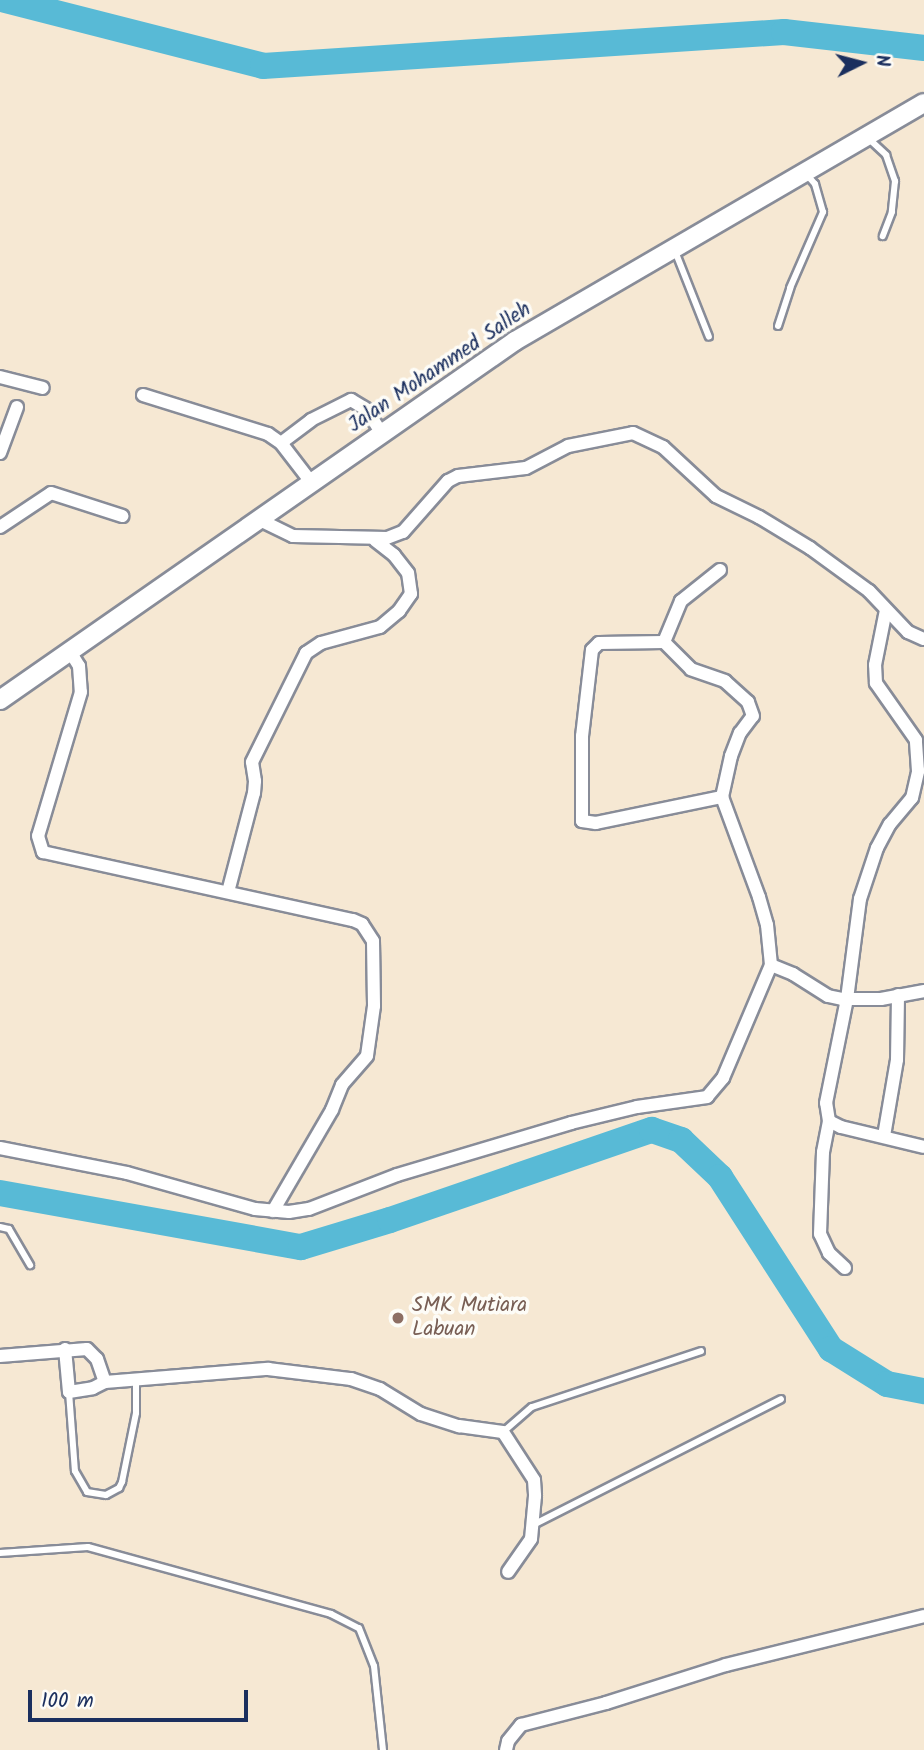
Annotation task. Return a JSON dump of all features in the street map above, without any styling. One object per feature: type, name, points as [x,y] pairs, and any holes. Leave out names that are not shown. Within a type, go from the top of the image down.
[{"type":"main road","name":"Jalan Mohammed Salleh","points":[[0,700],[515,341],[924,103]]},
{"type":"street","points":[[0,377],[43,388]]},
{"type":"street","points":[[143,396],[268,434],[281,443],[311,482]]},
{"type":"street","points":[[281,443],[303,425],[351,400],[366,408],[383,435]]},
{"type":"street","points":[[0,453],[17,407]]},
{"type":"street","points":[[258,519],[293,536],[375,540],[403,531],[448,481],[458,476],[526,468],[568,446],[632,433],[663,447],[716,496],[759,517],[810,548],[869,591],[908,632],[924,639]]},
{"type":"street","points":[[0,527],[51,493],[122,516]]},
{"type":"street","points":[[228,892],[254,793],[255,781],[251,762],[306,653],[321,643],[380,627],[399,611],[411,594],[408,573],[394,555],[375,540]]},
{"type":"street","points":[[664,642],[681,601],[720,570]]},
{"type":"street","points":[[845,1268],[829,1253],[820,1234],[823,1152],[829,1121],[826,1103],[847,999],[860,899],[877,848],[896,816],[912,798],[918,771],[916,740],[876,683],[875,666],[886,610]]},
{"type":"street","points":[[0,1148],[127,1173],[273,1211],[309,1209],[397,1175],[571,1124],[637,1107],[707,1097],[723,1078],[771,965],[767,925],[759,897],[722,797],[731,756],[740,733],[753,716],[752,708],[725,681],[691,669],[664,642],[599,643],[592,650],[582,736],[582,821],[596,823],[722,797]]},
{"type":"street","points":[[69,650],[79,666],[81,692],[38,836],[43,852],[353,920],[369,932],[375,951],[374,1006],[366,1056],[342,1085],[332,1110],[273,1211]]},
{"type":"street","points":[[771,965],[793,974],[828,996],[881,999],[924,991]]},
{"type":"street","points":[[884,1136],[898,1050],[898,995]]},
{"type":"street","points":[[829,1121],[841,1127],[924,1147]]},
{"type":"street","points":[[0,1356],[65,1349],[91,1352],[104,1382]]},
{"type":"street","points":[[65,1349],[68,1392],[93,1388],[104,1382],[136,1378],[268,1369],[351,1379],[380,1389],[421,1414],[459,1426],[503,1432],[534,1480],[533,1525],[525,1551],[508,1573]]},
{"type":"street","points":[[506,1750],[508,1741],[521,1726],[606,1703],[726,1665],[924,1616]]},
{"type":"lane","points":[[867,137],[886,155],[895,181],[892,212],[883,236]]},
{"type":"lane","points":[[778,326],[790,288],[823,212],[815,184],[804,173]]},
{"type":"lane","points":[[674,249],[709,337]]},
{"type":"lane","points":[[0,1227],[9,1229],[30,1265]]},
{"type":"lane","points":[[503,1432],[531,1407],[701,1351]]},
{"type":"lane","points":[[68,1392],[75,1471],[87,1492],[106,1495],[119,1488],[122,1482],[136,1413],[136,1378]]},
{"type":"lane","points":[[533,1525],[781,1399]]},
{"type":"lane","points":[[0,1553],[88,1547],[331,1614],[359,1628],[373,1666],[383,1750]]},
{"type":"waterway","points":[[5,0],[263,66],[784,32],[924,48]]},
{"type":"waterway","points":[[0,1193],[301,1247],[390,1220],[652,1130],[681,1140],[720,1177],[831,1349],[887,1384],[924,1391]]},
{"type":"place","name":"SMK Mutiara Labuan","points":[[398,1318]]}]
